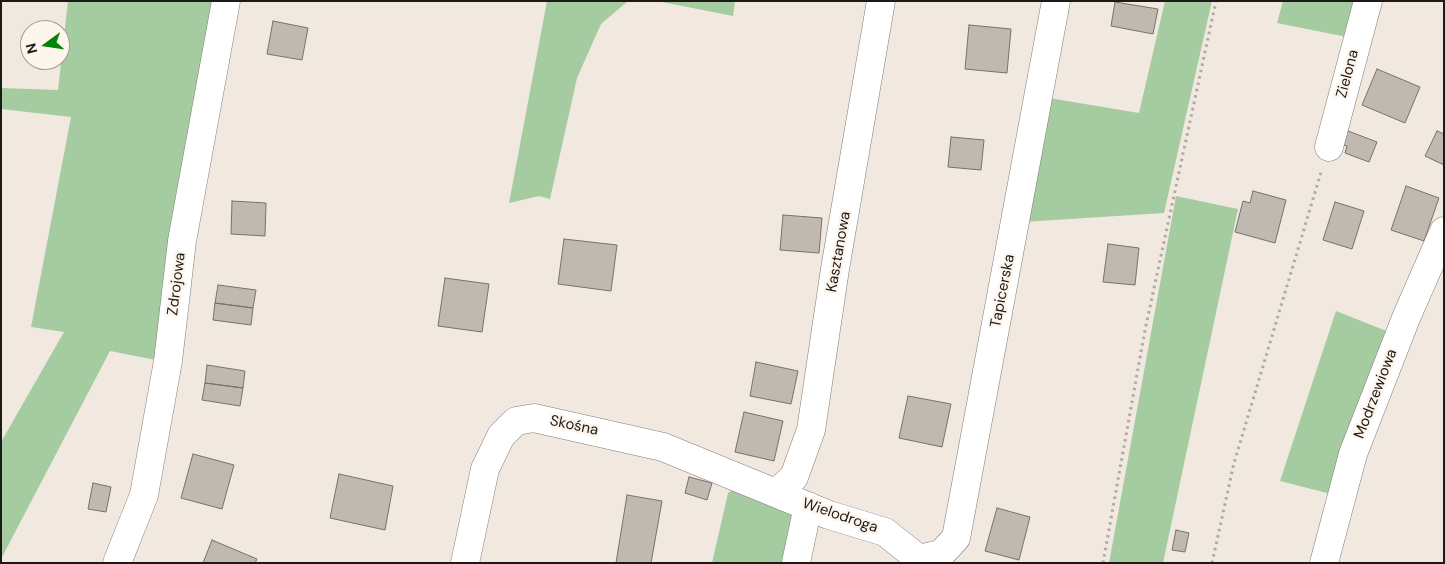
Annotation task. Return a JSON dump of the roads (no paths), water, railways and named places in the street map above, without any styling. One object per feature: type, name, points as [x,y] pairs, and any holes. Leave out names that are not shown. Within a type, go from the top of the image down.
[{"type":"street","name":"Zdrojowa","points":[[117,563],[144,495],[168,360],[182,241],[226,1]]},
{"type":"street","name":"Kasztanowa","points":[[776,493],[794,477],[811,430],[835,269],[881,1]]},
{"type":"street","name":"Tapicerska","points":[[921,561],[941,554],[956,538],[1056,1]]},
{"type":"street","name":"Zielona","points":[[1328,147],[1368,1]]},
{"type":"street","name":"Modrzewiowa","points":[[1324,563],[1353,454],[1406,318],[1444,231]]},
{"type":"street","name":"Skośna","points":[[465,563],[485,469],[501,436],[516,421],[534,418],[663,447],[776,493]]},
{"type":"street","name":"Wielodroga","points":[[776,493],[885,532],[921,561]]},
{"type":"street","points":[[796,563],[808,506]]}]
